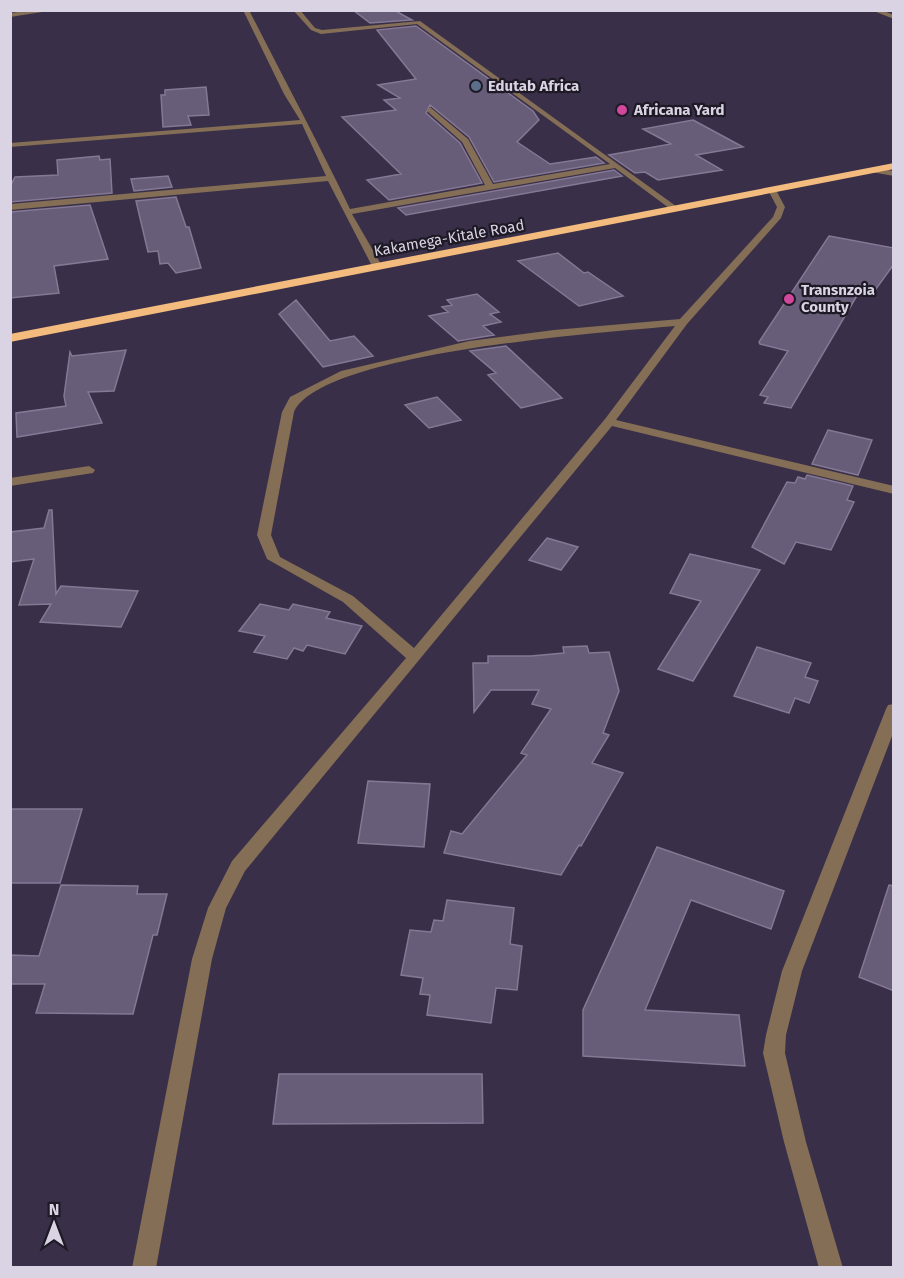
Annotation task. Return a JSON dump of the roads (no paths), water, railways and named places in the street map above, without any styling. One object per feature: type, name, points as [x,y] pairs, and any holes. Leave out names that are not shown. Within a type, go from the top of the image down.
[{"type":"highway","name":"Kakamega-Kitale Road","points":[[10,338],[894,166]]},
{"type":"street","points":[[10,15],[52,10]]},
{"type":"street","points":[[246,10],[347,212],[377,266]]},
{"type":"street","points":[[296,10],[313,29],[321,32],[418,22]]},
{"type":"street","points":[[874,10],[894,17]]},
{"type":"street","points":[[410,16],[676,209]]},
{"type":"street","points":[[430,109],[465,141],[490,187]]},
{"type":"street","points":[[10,145],[304,122]]},
{"type":"street","points":[[347,212],[618,165]]},
{"type":"street","points":[[874,170],[894,174]]},
{"type":"street","points":[[10,207],[331,178]]},
{"type":"street","points":[[144,1268],[202,959],[217,909],[238,866],[415,657],[609,422],[683,322],[777,218],[781,207],[772,190]]},
{"type":"street","points":[[415,657],[348,599],[274,559],[264,535],[288,412],[294,399],[341,374],[469,344],[554,333],[683,322]]},
{"type":"street","points":[[609,422],[894,490]]},
{"type":"street","points":[[10,482],[89,470]]},
{"type":"street","points":[[831,1268],[795,1142],[774,1053],[776,1035],[792,971],[894,709]]},
{"type":"place","name":"Edutab Africa","points":[[476,86]]},
{"type":"place","name":"Africana Yard","points":[[622,110]]},
{"type":"place","name":"Transnzoia County","points":[[789,299]]}]
